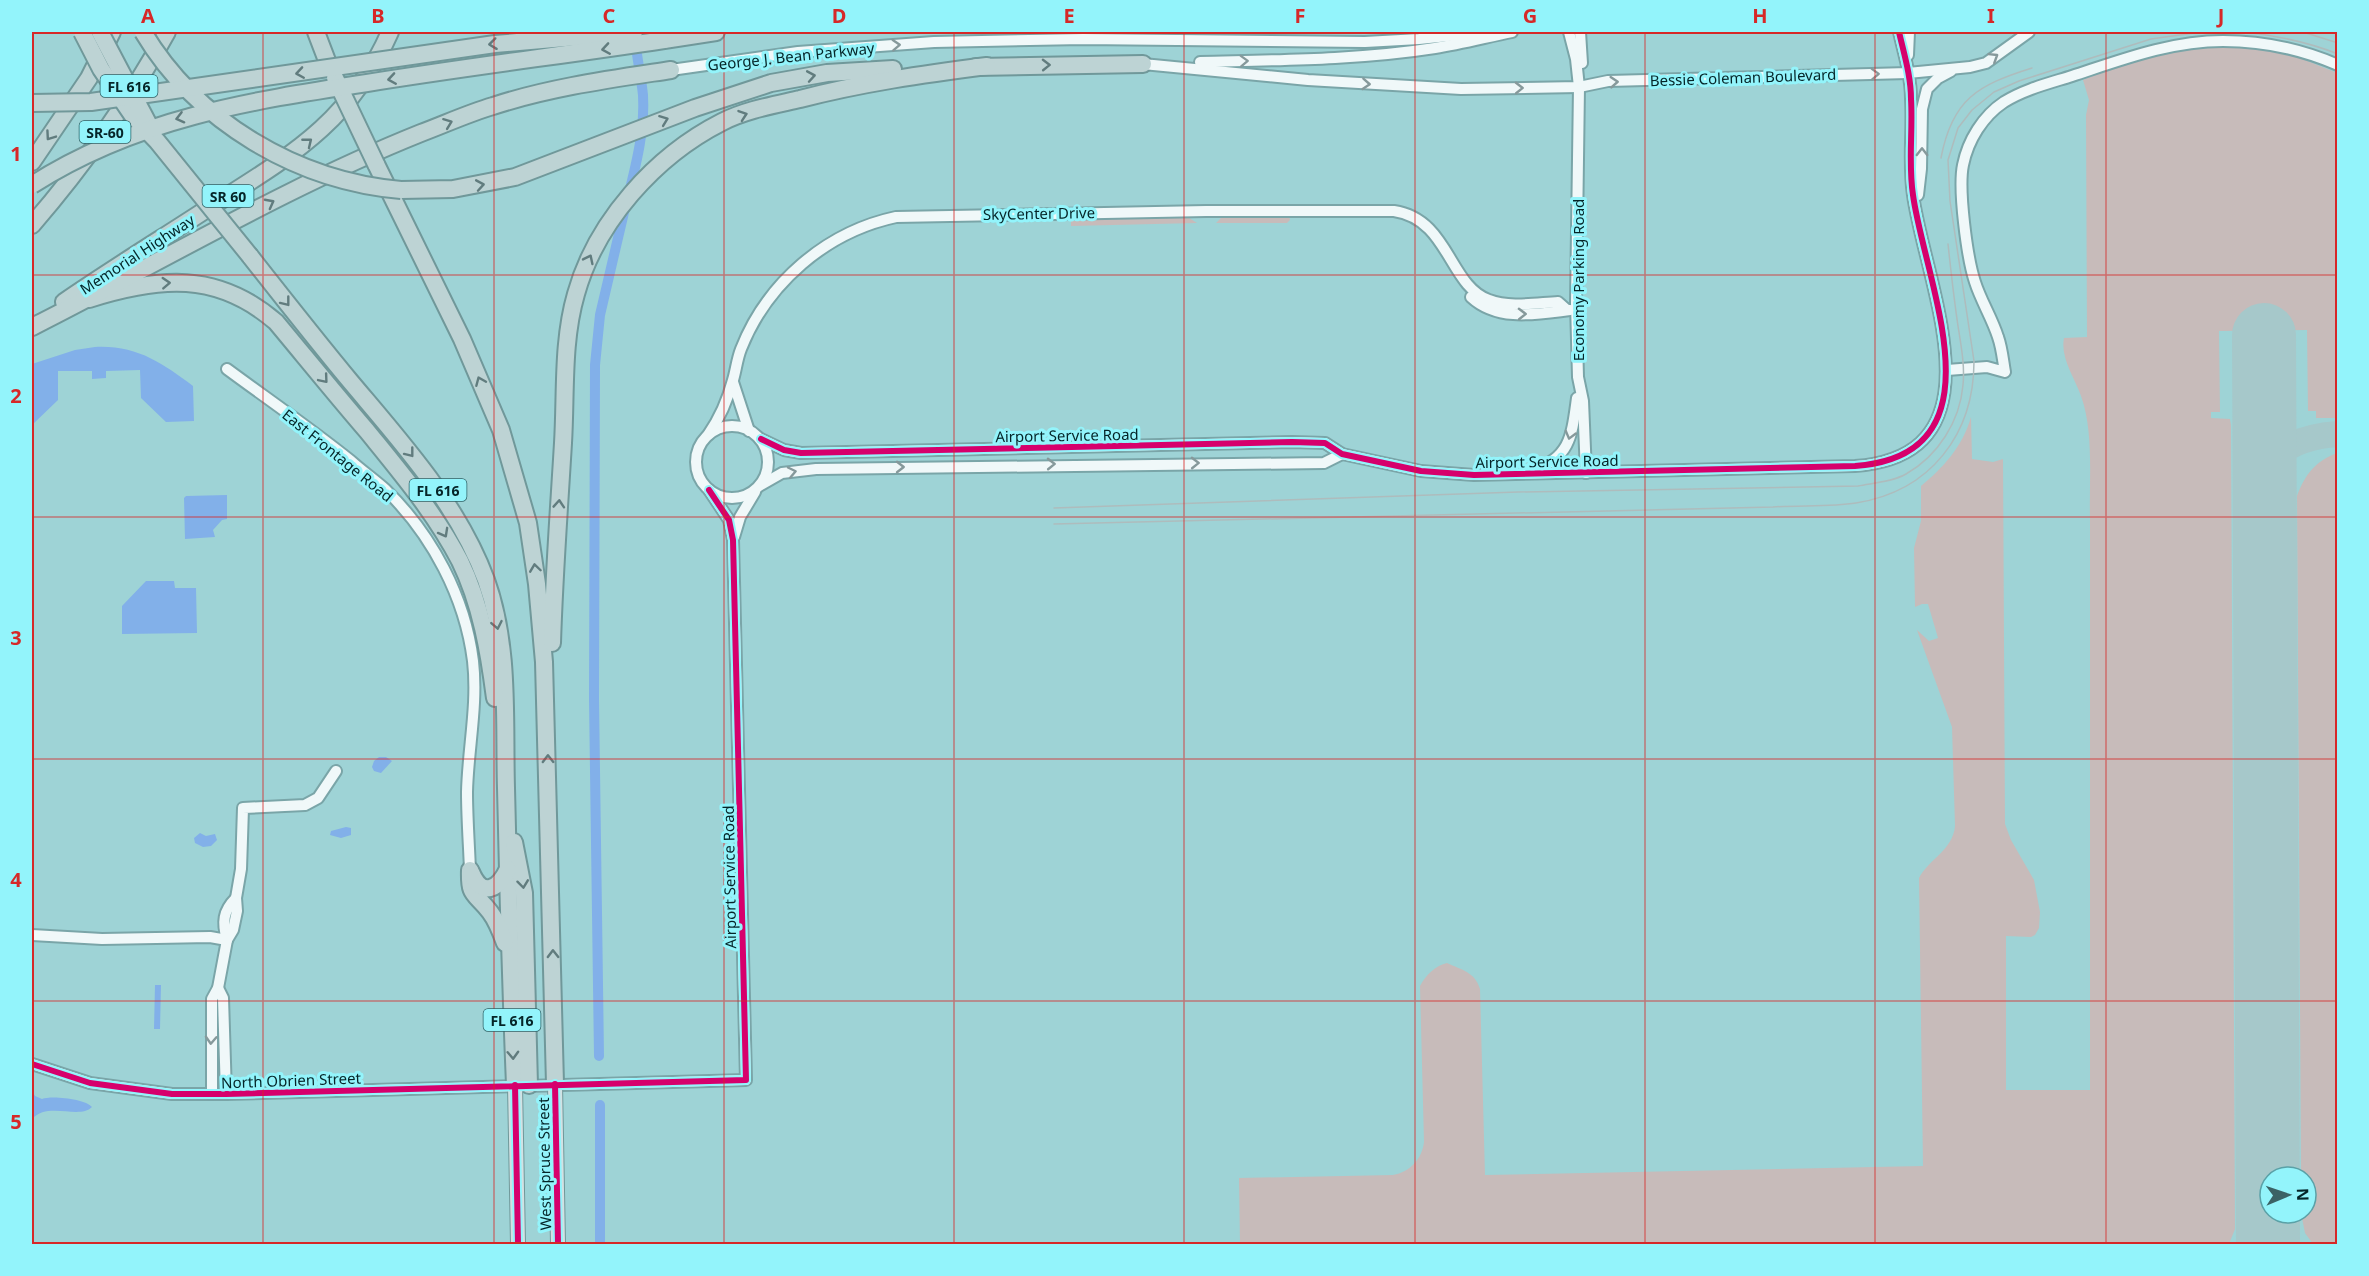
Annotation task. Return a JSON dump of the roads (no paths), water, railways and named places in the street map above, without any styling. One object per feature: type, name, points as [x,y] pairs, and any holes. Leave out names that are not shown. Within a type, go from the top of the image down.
[{"type":"highway","points":[[82,32],[113,89],[133,116],[157,141]]},
{"type":"highway","name":"FL 616","points":[[100,32],[157,141],[321,346],[411,453],[448,503],[486,580],[502,648],[507,716],[506,806],[510,955],[522,1085]]},
{"type":"highway","points":[[32,162],[89,78],[112,32]]},
{"type":"highway","points":[[143,32],[197,99],[227,124],[275,155],[318,173],[381,188],[427,191],[453,189],[515,177],[695,108],[771,83],[827,73],[987,66],[1143,64]]},
{"type":"highway","name":"SR-60","points":[[32,225],[95,147],[130,97],[167,32]]},
{"type":"highway","name":"FL 616","points":[[316,32],[329,66],[462,339],[501,430],[528,523],[537,584],[548,731],[555,1084]]},
{"type":"highway","name":"Memorial Highway","points":[[32,326],[309,142],[354,94],[378,57],[390,32]]},
{"type":"highway","points":[[32,103],[91,102],[495,44],[634,32]]},
{"type":"highway","points":[[32,185],[51,172],[139,131],[236,104],[427,73],[716,32]]},
{"type":"highway","points":[[548,731],[567,346],[575,296],[588,260],[609,225],[645,177],[722,122],[766,107],[894,78],[987,66]]},
{"type":"highway","points":[[32,326],[89,299],[280,197],[392,145],[494,105],[617,78],[671,70]]},
{"type":"highway","points":[[89,299],[157,284],[200,284],[238,295],[250,301],[276,322],[411,484],[439,523],[461,563],[479,613],[490,656],[506,776]]},
{"type":"highway","points":[[506,806],[524,892],[522,1085]]},
{"type":"highway","points":[[470,870],[476,883],[484,889],[495,887],[503,880],[508,869]]},
{"type":"highway","points":[[470,870],[469,888],[497,922],[510,955]]},
{"type":"main road","name":"West Spruce Street","points":[[555,1084],[558,1245]]},
{"type":"main road","name":"West Spruce Street","points":[[518,1245],[522,1085]]},
{"type":"street","points":[[995,40],[1064,32]]},
{"type":"street","name":"George J. Bean Parkway","points":[[671,70],[810,51],[995,40],[1365,42],[1485,32]]},
{"type":"street","points":[[1143,64],[1314,59],[1382,54],[1437,47],[1512,32]]},
{"type":"street","points":[[1569,32],[1576,59],[1579,87]]},
{"type":"street","points":[[1579,87],[1582,56],[1580,32]]},
{"type":"street","points":[[1899,32],[1908,73]]},
{"type":"street","points":[[1908,73],[1909,32]]},
{"type":"street","name":"Bessie Coleman Boulevard","points":[[1143,64],[1308,80],[1429,88],[1579,87],[1608,81],[1953,70],[1986,63],[2029,32]]},
{"type":"street","points":[[1947,370],[1987,367],[2005,372],[1999,339],[1975,282],[1961,187],[1964,163],[1974,136],[1987,117],[2004,102],[2037,87],[2153,50],[2182,44],[2222,41],[2262,43],[2298,50],[2337,65]]},
{"type":"street","points":[[1915,210],[1922,169],[1922,109],[1927,89],[1938,78],[1953,70]]},
{"type":"street","name":"Airport Service Road","points":[[761,439],[784,450],[801,453],[1292,442],[1325,444],[1342,454],[1430,472],[1474,475],[1855,466],[1877,465],[1893,460],[1915,448],[1932,427],[1943,402],[1947,370],[1939,313],[1912,192],[1911,98],[1908,73]]},
{"type":"street","name":"Economy Parking Road","points":[[1579,87],[1572,310],[1578,377],[1583,401],[1586,472]]},
{"type":"street","name":"SkyCenter Drive","points":[[708,435],[717,421],[733,382],[738,358],[749,331],[762,309],[784,281],[805,261],[828,245],[888,218],[928,215],[1206,210],[1394,211],[1412,215],[1424,224],[1469,296],[1481,305],[1508,314],[1572,310]]},
{"type":"street","name":"East Frontage Road","points":[[227,369],[324,439],[386,490],[418,528],[444,567],[466,622],[473,661],[475,698],[467,792],[470,870]]},
{"type":"street","points":[[1521,474],[1555,461],[1566,449],[1576,411],[1578,377]]},
{"type":"street","points":[[733,382],[749,431]]},
{"type":"street","points":[[731,426],[749,431],[761,439],[766,452],[768,464],[760,486],[741,497],[719,496],[709,490],[701,480],[696,468],[696,456],[700,444],[719,428],[731,426]]},
{"type":"street","name":"Airport Service Road","points":[[733,540],[740,517],[760,486],[782,473],[816,469],[1324,463],[1342,454]]},
{"type":"street","name":"Airport Service Road","points":[[555,1084],[746,1080],[733,540],[729,520],[709,490]]},
{"type":"street","points":[[212,1094],[212,999],[218,987],[227,940],[223,925],[226,907],[236,898],[241,868],[243,808],[305,805],[318,798],[336,771]]},
{"type":"street","points":[[32,935],[65,938],[210,937],[227,940]]},
{"type":"street","points":[[218,987],[223,998],[226,1094]]},
{"type":"street","name":"North Obrien Street","points":[[32,1064],[90,1083],[172,1094],[555,1084]]},
{"type":"water","points":[[110,347],[136,352],[171,370],[193,386],[194,421],[166,422],[141,398],[140,370],[106,371],[106,378],[92,379],[92,371],[58,371],[58,400],[32,425],[32,364],[75,350]]},
{"type":"water","points":[[227,495],[227,519],[222,520],[213,530],[215,537],[185,539],[184,498],[186,496]]},
{"type":"water","points":[[146,581],[174,581],[175,588],[196,588],[197,633],[122,634],[122,606]]},
{"type":"water","points":[[379,757],[386,757],[392,761],[381,773],[374,771],[372,767],[374,761]]},
{"type":"water","points":[[351,828],[351,835],[341,838],[330,835],[331,831]]},
{"type":"water","points":[[200,833],[206,836],[215,834],[217,840],[211,846],[203,847],[195,843],[194,838]]},
{"type":"water","points":[[155,985],[161,985],[160,1029],[154,1029]]},
{"type":"water","points":[[32,1091],[35,1096],[42,1099],[68,1098],[92,1107],[79,1112],[46,1111],[32,1119]]},
{"type":"waterway","points":[[629,193],[643,120],[642,88],[635,39]]},
{"type":"waterway","points":[[599,1056],[594,699],[595,365],[600,315],[625,208]]},
{"type":"waterway","points":[[600,1105],[600,1244]]},
{"type":"tram line","points":[[1054,524],[1826,505],[1856,503],[1883,496],[1906,486],[1926,472],[1943,455],[1956,435],[1966,412],[1972,388],[1974,361],[1950,201],[1948,160],[1958,128],[1972,110],[1994,92],[2019,81],[2151,39],[2201,32]]},
{"type":"tram line","points":[[2246,32],[2293,40],[2338,54]]},
{"type":"tram line","points":[[2303,32],[2338,43]]},
{"type":"tram line","points":[[1941,158],[1952,121],[1970,97],[1982,88],[2032,68]]},
{"type":"tram line","points":[[1054,508],[1518,492],[1858,486],[1895,479],[1918,466],[1937,447],[1952,424],[1961,398],[1963,363],[1948,244]]}]
